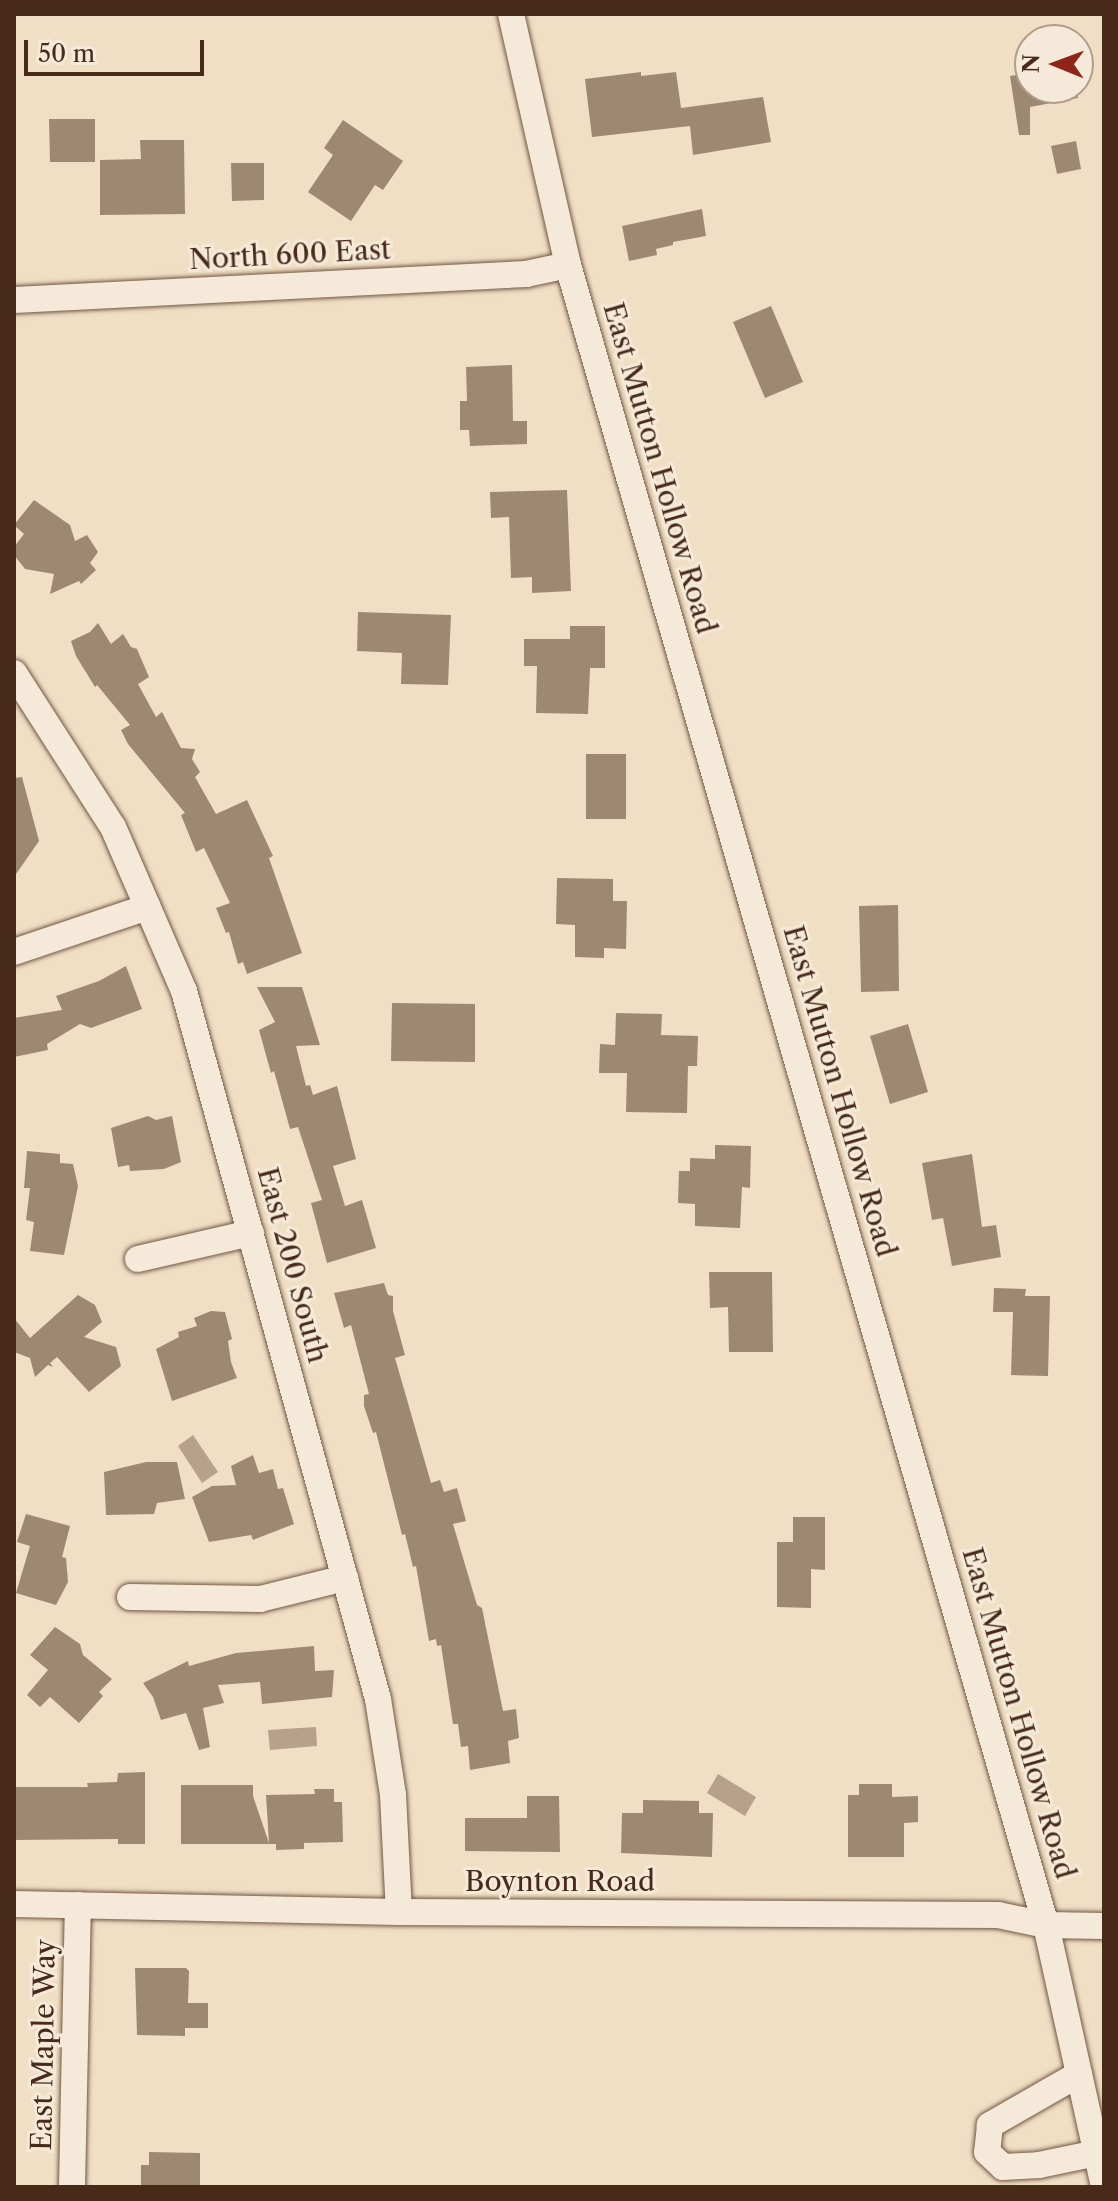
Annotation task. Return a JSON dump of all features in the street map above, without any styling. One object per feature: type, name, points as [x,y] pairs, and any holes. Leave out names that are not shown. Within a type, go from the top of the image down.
[{"type":"street","name":"East Mutton Hollow Road","points":[[511,14],[568,265],[1046,1925],[1104,2186]]},
{"type":"street","name":"North 600 East","points":[[14,300],[526,274],[568,265]]},
{"type":"street","name":"East 200 South","points":[[14,673],[113,827],[184,991],[378,1699],[393,1795],[399,1912]]},
{"type":"street","points":[[14,952],[148,907]]},
{"type":"street","points":[[138,1259],[251,1233]]},
{"type":"street","points":[[130,1597],[260,1599],[345,1578]]},
{"type":"street","name":"Boynton Road","points":[[14,1904],[399,1912],[998,1915],[1046,1925],[1104,1926]]},
{"type":"street","name":"East Maple Way","points":[[72,2187],[78,1905]]},
{"type":"street","points":[[1079,2074],[990,2125],[987,2152],[1003,2167],[1039,2165],[1097,2153]]},
{"type":"shaded area","points":[[193,1435],[218,1472],[202,1483],[178,1446]]},
{"type":"shaded area","points":[[316,1727],[317,1746],[270,1750],[268,1730]]},
{"type":"shaded area","points":[[718,1774],[756,1797],[745,1816],[707,1793]]},
{"type":"building","points":[[641,72],[641,76],[676,72],[681,108],[763,97],[771,142],[693,155],[690,126],[592,137],[585,79]]},
{"type":"building","points":[[1014,75],[1014,102],[1010,76]]},
{"type":"building","points":[[1014,104],[1046,104],[1030,107],[1030,135],[1019,135]]},
{"type":"building","points":[[49,119],[95,119],[95,162],[50,162]]},
{"type":"building","points":[[343,120],[403,161],[383,190],[375,185],[351,221],[308,192],[333,155],[324,148]]},
{"type":"building","points":[[140,140],[184,140],[185,214],[100,215],[100,160],[141,159]]},
{"type":"building","points":[[1076,141],[1081,169],[1057,174],[1051,146]]},
{"type":"building","points":[[231,163],[264,163],[264,200],[232,201]]},
{"type":"building","points":[[702,209],[706,236],[673,242],[673,245],[656,249],[657,255],[629,261],[622,226]]},
{"type":"building","points":[[771,306],[803,382],[765,398],[733,322]]},
{"type":"building","points":[[512,365],[513,421],[527,421],[527,444],[470,446],[469,430],[460,430],[460,401],[467,401],[466,367]]},
{"type":"building","points":[[567,490],[571,591],[532,593],[532,577],[511,578],[509,517],[491,518],[490,492]]},
{"type":"building","points":[[34,500],[70,525],[75,541],[87,535],[98,552],[90,563],[96,570],[81,584],[79,581],[50,594],[54,574],[25,569],[14,555],[14,547],[24,534],[14,525]]},
{"type":"building","points":[[358,612],[451,615],[448,685],[401,684],[402,653],[357,651]]},
{"type":"building","points":[[98,623],[111,644],[123,634],[131,647],[137,649],[149,677],[138,684],[156,717],[162,712],[181,748],[195,749],[192,759],[200,772],[195,777],[216,814],[247,800],[273,856],[269,858],[302,953],[247,974],[243,962],[238,964],[229,932],[226,933],[216,908],[230,903],[204,848],[196,852],[181,815],[185,813],[128,744],[121,730],[130,725],[97,685],[95,687],[76,656],[71,641],[90,632]]},
{"type":"building","points":[[570,626],[605,626],[605,668],[590,668],[588,714],[536,713],[537,666],[524,666],[524,639],[570,639]]},
{"type":"building","points":[[586,754],[626,754],[626,819],[586,819]]},
{"type":"building","points":[[22,777],[39,841],[14,877],[14,778]]},
{"type":"building","points":[[557,878],[613,879],[613,901],[627,901],[626,949],[604,948],[604,958],[575,957],[575,925],[556,924]]},
{"type":"building","points":[[898,905],[899,991],[861,992],[859,906]]},
{"type":"building","points":[[126,966],[142,1009],[91,1028],[80,1024],[47,1044],[48,1050],[14,1057],[14,1018],[62,1010],[56,996],[99,981]]},
{"type":"building","points":[[257,987],[302,987],[320,1045],[296,1046],[306,1086],[310,1085],[313,1095],[337,1086],[356,1159],[333,1166],[345,1206],[362,1200],[376,1248],[327,1263],[311,1203],[322,1200],[298,1127],[290,1129],[274,1071],[271,1073],[259,1030],[275,1022]]},
{"type":"building","points":[[392,1003],[475,1004],[475,1062],[391,1061]]},
{"type":"building","points":[[616,1013],[662,1014],[661,1035],[698,1036],[697,1066],[688,1066],[687,1113],[626,1112],[627,1073],[599,1073],[600,1044],[615,1045]]},
{"type":"building","points":[[908,1024],[928,1092],[890,1104],[870,1036]]},
{"type":"building","points":[[148,1116],[156,1120],[172,1116],[181,1162],[164,1169],[130,1171],[129,1165],[118,1167],[111,1128]]},
{"type":"building","points":[[715,1145],[751,1146],[750,1188],[742,1187],[740,1228],[695,1226],[695,1204],[678,1203],[679,1171],[690,1171],[690,1158],[715,1159]]},
{"type":"building","points":[[27,1151],[60,1154],[60,1163],[73,1164],[78,1186],[64,1255],[30,1251],[34,1222],[26,1220],[30,1188],[24,1188]]},
{"type":"building","points":[[972,1154],[982,1227],[996,1225],[1001,1257],[952,1266],[943,1218],[932,1220],[922,1163]]},
{"type":"building","points":[[709,1272],[772,1272],[773,1352],[729,1352],[728,1307],[710,1308]]},
{"type":"building","points":[[384,1283],[388,1295],[393,1296],[393,1311],[405,1355],[395,1358],[431,1483],[440,1480],[444,1492],[457,1488],[466,1521],[453,1524],[477,1605],[482,1608],[503,1711],[516,1709],[519,1738],[508,1741],[510,1763],[470,1770],[468,1746],[461,1747],[458,1724],[453,1724],[441,1645],[437,1646],[436,1639],[429,1641],[416,1566],[413,1567],[405,1534],[402,1535],[376,1432],[373,1433],[364,1406],[364,1395],[369,1394],[351,1325],[344,1328],[334,1293]]},
{"type":"building","points":[[994,1288],[1026,1289],[1025,1296],[1050,1296],[1048,1376],[1011,1375],[1013,1312],[993,1312]]},
{"type":"building","points":[[78,1295],[95,1305],[102,1322],[84,1337],[116,1347],[121,1366],[89,1392],[57,1357],[50,1363],[53,1367],[48,1365],[35,1377],[30,1358],[14,1352],[14,1318],[30,1338]]},
{"type":"building","points":[[211,1311],[225,1312],[232,1339],[228,1341],[231,1362],[237,1378],[172,1401],[156,1349],[179,1337],[178,1332],[197,1326],[194,1318]]},
{"type":"building","points":[[253,1455],[259,1473],[273,1469],[278,1489],[283,1488],[294,1524],[253,1540],[251,1535],[209,1542],[192,1497],[212,1486],[236,1485],[231,1466]]},
{"type":"building","points":[[146,1462],[177,1462],[185,1499],[157,1503],[154,1514],[106,1515],[104,1472]]},
{"type":"building","points":[[26,1514],[70,1526],[62,1557],[66,1558],[68,1582],[56,1605],[16,1593],[30,1546],[17,1542]]},
{"type":"building","points":[[793,1517],[825,1517],[825,1570],[811,1569],[811,1608],[777,1607],[777,1542],[793,1542]]},
{"type":"building","points":[[55,1627],[80,1644],[83,1655],[112,1679],[99,1692],[103,1696],[79,1723],[50,1697],[40,1707],[27,1695],[48,1670],[30,1655]]},
{"type":"building","points":[[314,1646],[315,1671],[334,1670],[332,1697],[262,1704],[260,1682],[218,1685],[224,1703],[203,1708],[210,1747],[199,1750],[186,1713],[161,1720],[153,1697],[143,1683],[188,1661],[189,1666],[236,1653]]},
{"type":"building","points":[[145,1772],[145,1844],[118,1844],[118,1839],[14,1840],[16,1787],[88,1787],[87,1783],[117,1782],[118,1773]]},
{"type":"building","points":[[859,1784],[892,1784],[892,1797],[918,1796],[918,1822],[904,1823],[904,1857],[848,1857],[848,1795],[859,1795]]},
{"type":"building","points":[[181,1785],[253,1785],[253,1796],[269,1843],[266,1795],[315,1794],[314,1789],[334,1789],[334,1802],[342,1802],[343,1842],[304,1843],[304,1849],[276,1850],[276,1844],[181,1844]]},
{"type":"building","points":[[527,1796],[559,1796],[560,1852],[465,1851],[465,1818],[527,1818]]},
{"type":"building","points":[[643,1800],[699,1801],[699,1813],[713,1813],[712,1857],[621,1853],[622,1813],[643,1813]]},
{"type":"building","points":[[135,1968],[186,1968],[189,1971],[188,2003],[208,2003],[208,2028],[185,2028],[185,2036],[137,2035]]},
{"type":"building","points":[[149,2152],[200,2153],[200,2187],[141,2187],[141,2165],[149,2165]]}]
